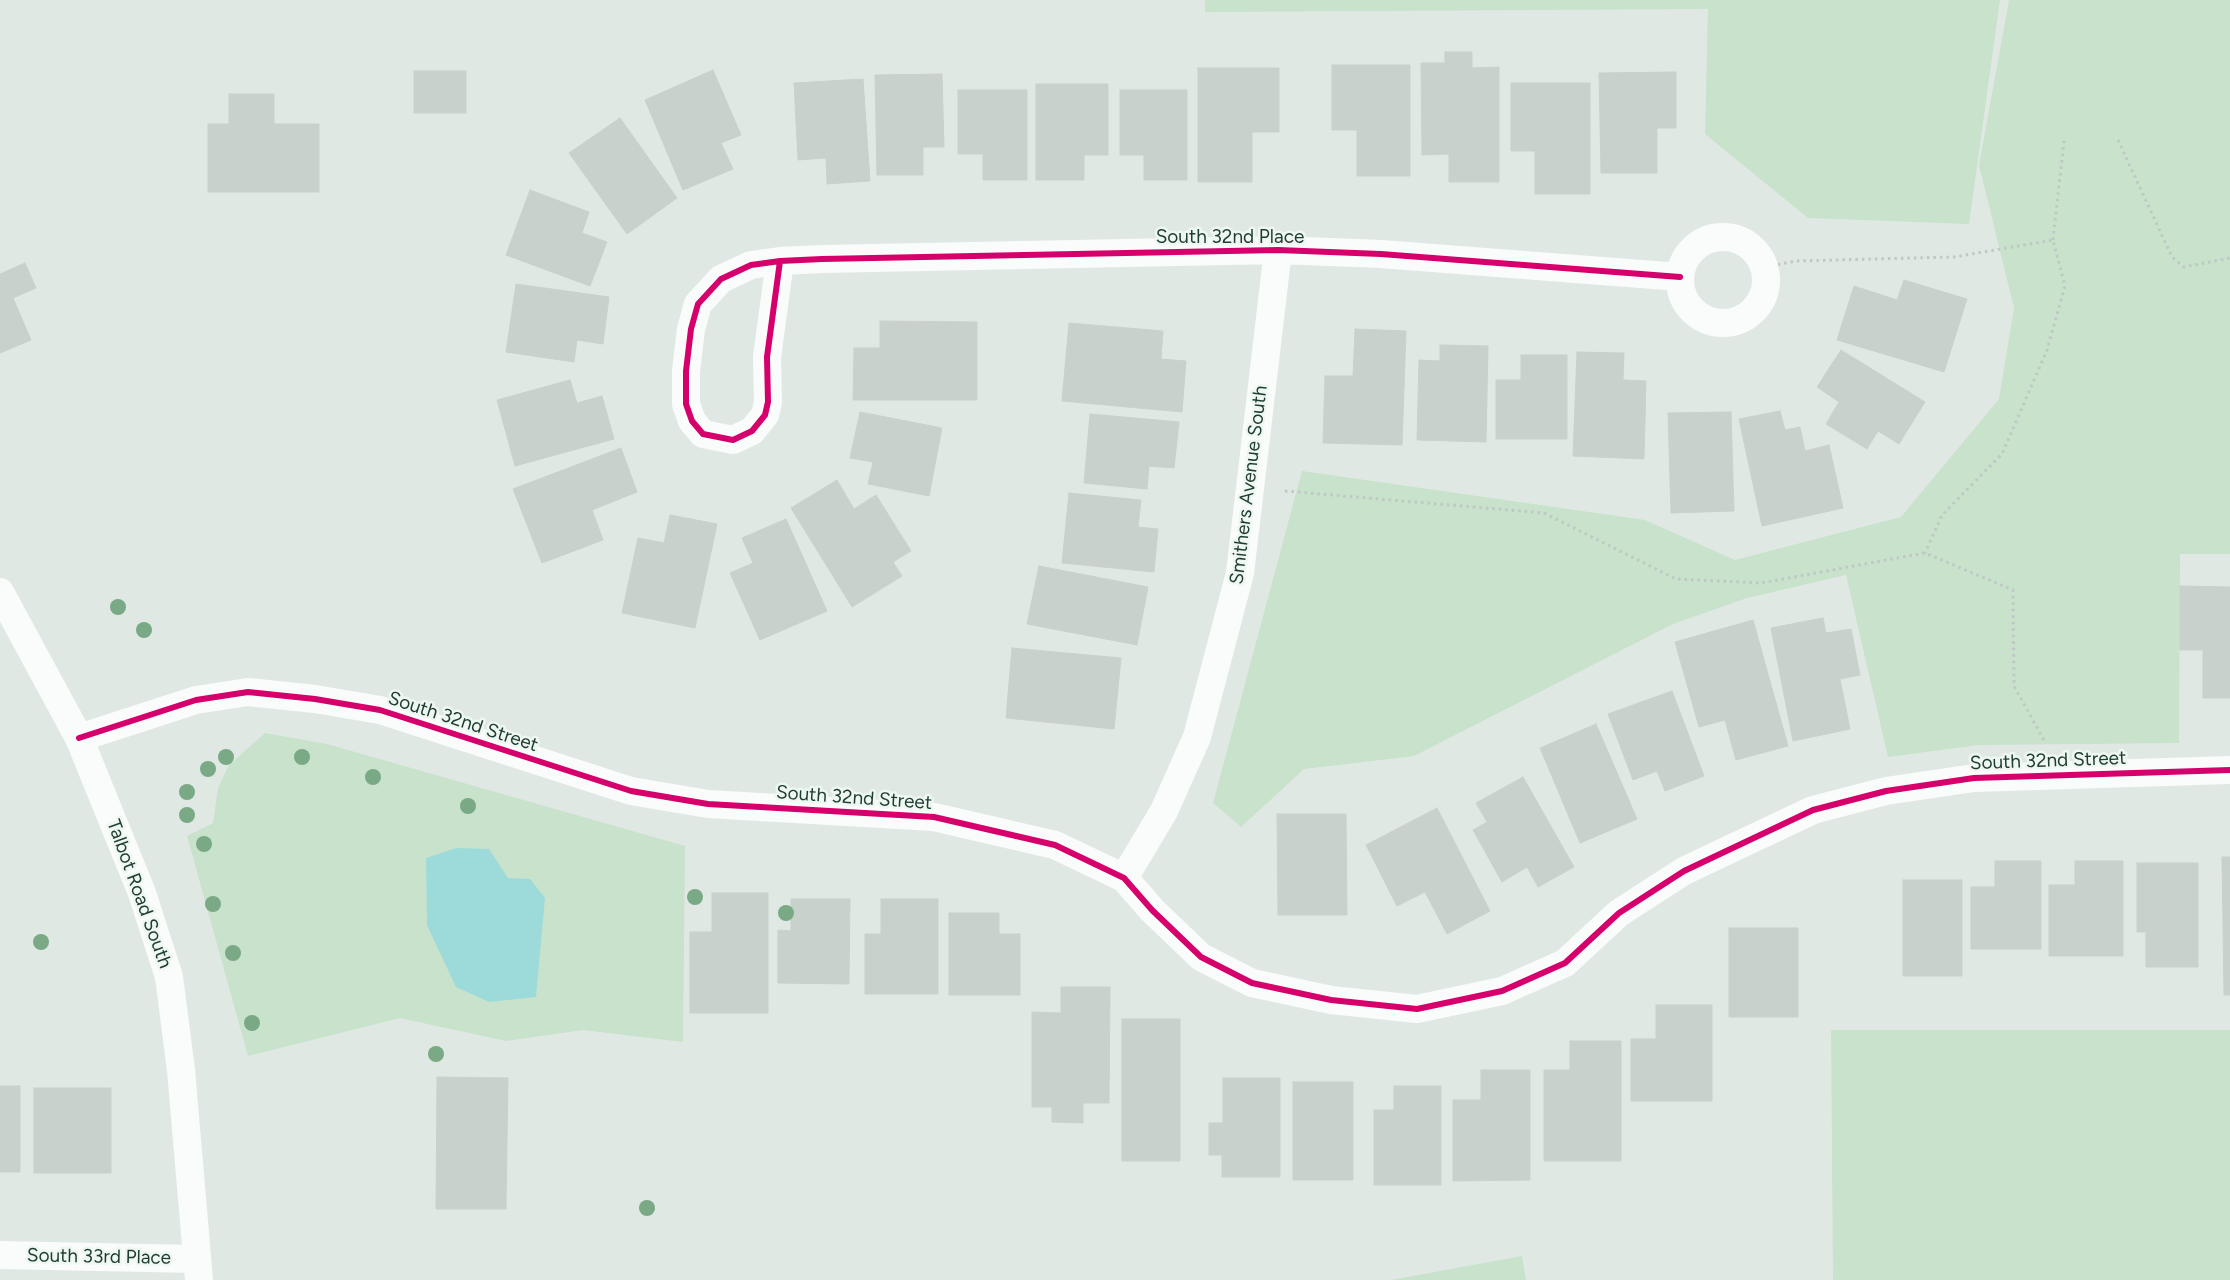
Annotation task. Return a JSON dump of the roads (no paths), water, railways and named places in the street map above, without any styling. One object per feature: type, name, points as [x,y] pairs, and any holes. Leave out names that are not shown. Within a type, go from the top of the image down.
[{"type":"street","points":[[1718,237],[1733,238],[1746,244],[1758,254],[1765,267],[1767,280],[1764,294],[1758,306],[1748,316],[1735,322],[1721,323],[1708,321],[1696,314],[1686,303],[1681,291],[1680,277],[1683,263],[1692,250],[1704,241],[1718,237]]},
{"type":"street","name":"South 32nd Place","points":[[780,261],[767,357],[768,402],[765,415],[752,431],[734,440],[703,434],[692,421],[686,404],[686,371],[691,329],[698,304],[721,279],[751,265],[780,261],[822,259],[1278,250],[1381,254],[1680,277]]},
{"type":"street","name":"Smithers Avenue South","points":[[1124,878],[1164,811],[1198,737],[1240,573],[1278,250]]},
{"type":"street","name":"Talbot Road South","points":[[0,592],[79,738],[142,893],[169,978],[181,1070],[198,1269]]},
{"type":"street","name":"South 32nd Street","points":[[79,738],[196,700],[248,692],[315,699],[380,710],[631,791],[708,804],[934,817],[1055,845],[1124,878],[1152,910],[1200,957],[1252,983],[1331,1000],[1417,1009],[1502,991],[1564,963],[1618,913],[1684,871],[1813,810],[1886,791],[1974,778],[2230,770]]},
{"type":"street","name":"South 33rd Place","points":[[0,1256],[198,1269]]},
{"type":"water","points":[[456,848],[489,849],[508,878],[530,879],[545,898],[536,997],[489,1002],[456,987],[427,925],[426,858]]}]
